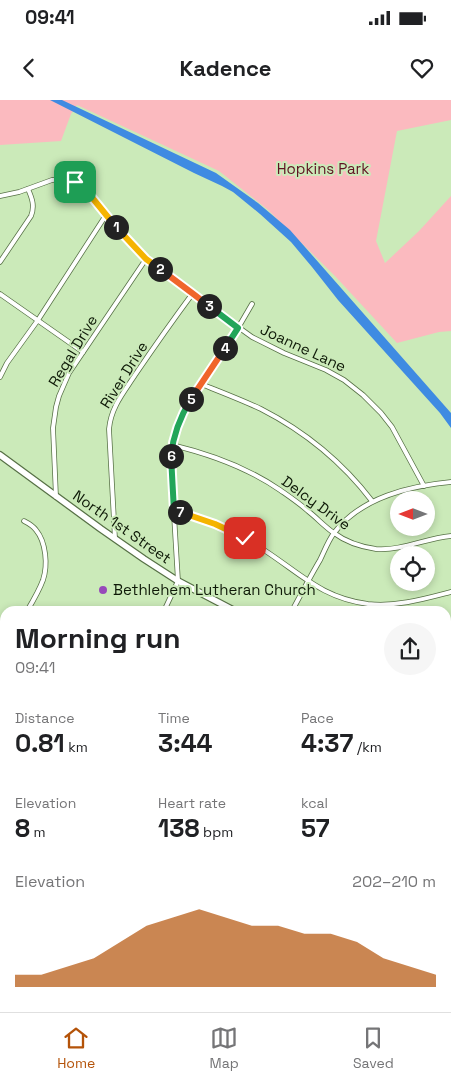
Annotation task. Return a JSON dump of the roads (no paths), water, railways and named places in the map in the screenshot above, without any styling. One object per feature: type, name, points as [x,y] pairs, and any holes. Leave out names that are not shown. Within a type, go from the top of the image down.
[{"type":"street","name":"Joanne Lane","points":[[0,196],[60,179],[71,180],[84,188],[146,259],[238,328],[260,341],[332,373],[363,395],[392,427],[424,486]]},
{"type":"street","points":[[0,262],[31,216],[34,207],[28,189]]},
{"type":"street","points":[[0,377],[7,363],[38,320],[106,215]]},
{"type":"street","name":"Regal Drive","points":[[56,497],[53,437],[54,414],[62,388],[69,373],[146,259]]},
{"type":"street","name":"River Drive","points":[[115,540],[110,417],[149,354],[192,293]]},
{"type":"street","points":[[0,294],[83,352]]},
{"type":"street","points":[[166,606],[178,581],[171,465],[172,445],[180,417],[252,304]]},
{"type":"street","points":[[201,384],[263,410],[296,430],[322,449],[337,463],[372,501]]},
{"type":"street","name":"Delcy Drive","points":[[172,445],[225,461],[259,477],[307,510],[334,534],[360,546],[383,549],[397,548],[451,536]]},
{"type":"street","name":"North 1st Street","points":[[0,455],[115,540],[178,581],[226,606]]},
{"type":"street","points":[[294,606],[334,534],[356,512],[372,501],[397,492],[451,482]]},
{"type":"street","points":[[174,511],[206,521],[245,538],[271,554],[307,581],[328,593],[342,598],[370,604],[400,604],[451,592]]},
{"type":"street","points":[[24,521],[37,532],[44,548],[46,561],[44,578],[30,606]]},
{"type":"water","points":[[50,100],[62,100],[216,173],[258,203],[290,230],[451,413],[451,428],[440,413],[338,300],[291,242],[260,214],[233,192],[222,186]]},
{"type":"place","name":"Bethlehem Lutheran Church","points":[[103,590]]},
{"type":"park label","name":"Hopkins Park","points":[[323,169]]}]
